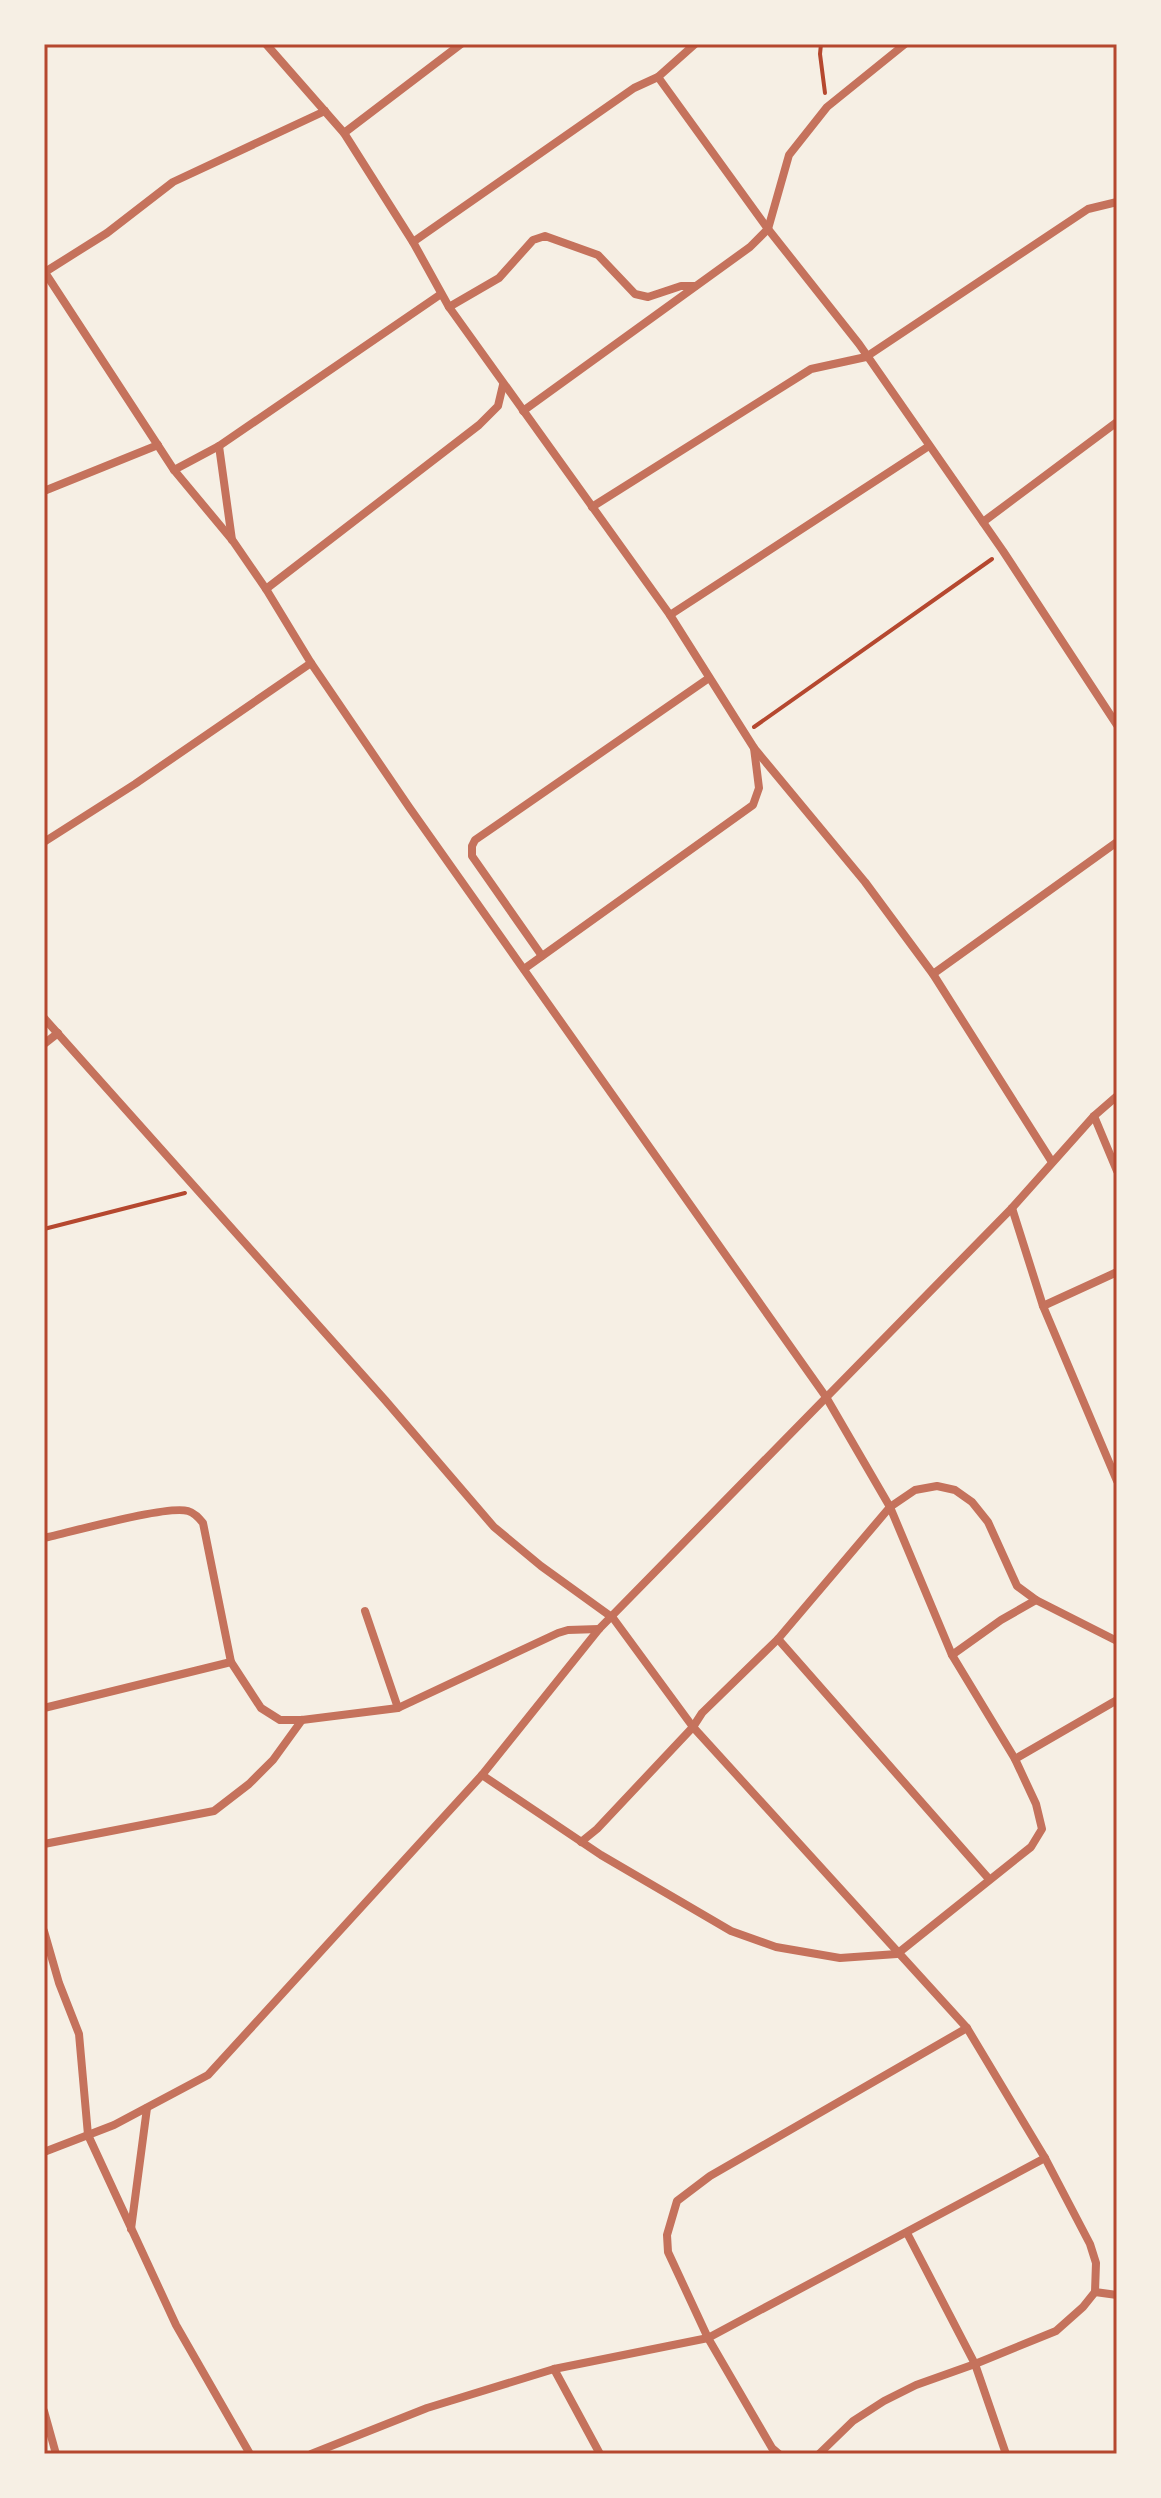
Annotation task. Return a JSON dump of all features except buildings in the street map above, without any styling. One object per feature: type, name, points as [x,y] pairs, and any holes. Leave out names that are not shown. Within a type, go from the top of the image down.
[{"type":"street","points":[[266,44],[344,133],[413,242],[449,307],[670,615],[754,748],[865,882],[933,974],[1052,1162]]},
{"type":"street","points":[[344,133],[461,44]]},
{"type":"street","points":[[413,242],[634,88],[658,77],[695,44]]},
{"type":"street","points":[[523,411],[750,247],[768,229],[789,155],[827,107],[905,44]]},
{"type":"street","points":[[658,77],[768,229],[859,344],[1003,551],[1117,725]]},
{"type":"street","points":[[325,111],[173,182],[107,233],[44,271],[174,470],[233,541],[311,663],[826,1397],[890,1507],[952,1655],[1015,1759],[1036,1804],[1042,1829],[1031,1847],[897,1954],[840,1958],[776,1947],[731,1931],[581,1842],[482,1775]]},
{"type":"street","points":[[592,507],[811,369],[866,357],[1088,209],[1117,202]]},
{"type":"street","points":[[449,307],[499,278],[533,240],[545,236],[598,255],[635,294],[648,297],[681,286],[696,286]]},
{"type":"street","points":[[174,470],[219,446],[441,294]]},
{"type":"street","points":[[266,589],[479,425],[498,406],[503,385]]},
{"type":"street","points":[[983,522],[1117,422]]},
{"type":"street","points":[[44,491],[158,445]]},
{"type":"street","points":[[219,446],[233,541]]},
{"type":"street","points":[[670,615],[929,446]]},
{"type":"street","points":[[44,842],[135,784],[311,663]]},
{"type":"street","points":[[542,956],[472,856],[475,840],[709,678]]},
{"type":"street","points":[[524,969],[753,805],[759,788],[754,748]]},
{"type":"street","points":[[933,974],[1117,842]]},
{"type":"street","points":[[44,1018],[494,1527],[541,1566],[613,1618],[693,1727],[967,2028],[1045,2158],[1090,2244],[1096,2263],[1095,2292],[1056,2331],[916,2385],[884,2401],[853,2421],[819,2454]]},
{"type":"street","points":[[44,1044],[58,1033]]},
{"type":"street","points":[[44,2152],[114,2125],[208,2075],[482,1775],[599,1629],[1012,1208],[1094,1116],[1117,1096]]},
{"type":"street","points":[[1094,1116],[1117,1171]]},
{"type":"street","points":[[1012,1208],[1043,1306],[1117,1481]]},
{"type":"street","points":[[1043,1306],[1117,1272]]},
{"type":"street","points":[[581,1842],[693,1727],[702,1713],[778,1639],[890,1507],[915,1490],[937,1486],[955,1490],[972,1502],[988,1522],[1017,1586],[1036,1600],[1117,1641]]},
{"type":"street","points":[[44,1538],[159,1513],[185,1510],[194,1513],[203,1523],[231,1662],[261,1708],[280,1720],[398,1708],[558,1633],[599,1629]]},
{"type":"street","points":[[952,1655],[1001,1620],[1036,1600]]},
{"type":"street","points":[[365,1611],[398,1708]]},
{"type":"street","points":[[778,1639],[989,1879]]},
{"type":"street","points":[[44,1708],[231,1662]]},
{"type":"street","points":[[1015,1759],[1117,1700]]},
{"type":"street","points":[[44,1844],[214,1811],[249,1784],[273,1760],[302,1720]]},
{"type":"street","points":[[44,1931],[59,1983],[79,2034],[88,2135],[176,2325],[250,2454]]},
{"type":"street","points":[[779,2454],[772,2448],[708,2338],[674,2269],[668,2252],[667,2235],[677,2201],[691,2188],[967,2028]]},
{"type":"street","points":[[131,2229],[147,2108]]},
{"type":"street","points":[[311,2454],[427,2408],[554,2369],[708,2338],[1045,2158]]},
{"type":"street","points":[[907,2233],[975,2364],[1006,2454]]},
{"type":"street","points":[[1095,2292],[1117,2295]]},
{"type":"street","points":[[554,2369],[600,2454]]},
{"type":"street","points":[[44,2411],[56,2454]]},
{"type":"path","points":[[821,44],[827,107]]},
{"type":"path","points":[[744,734],[1003,551]]},
{"type":"path","points":[[44,1229],[196,1190]]}]
